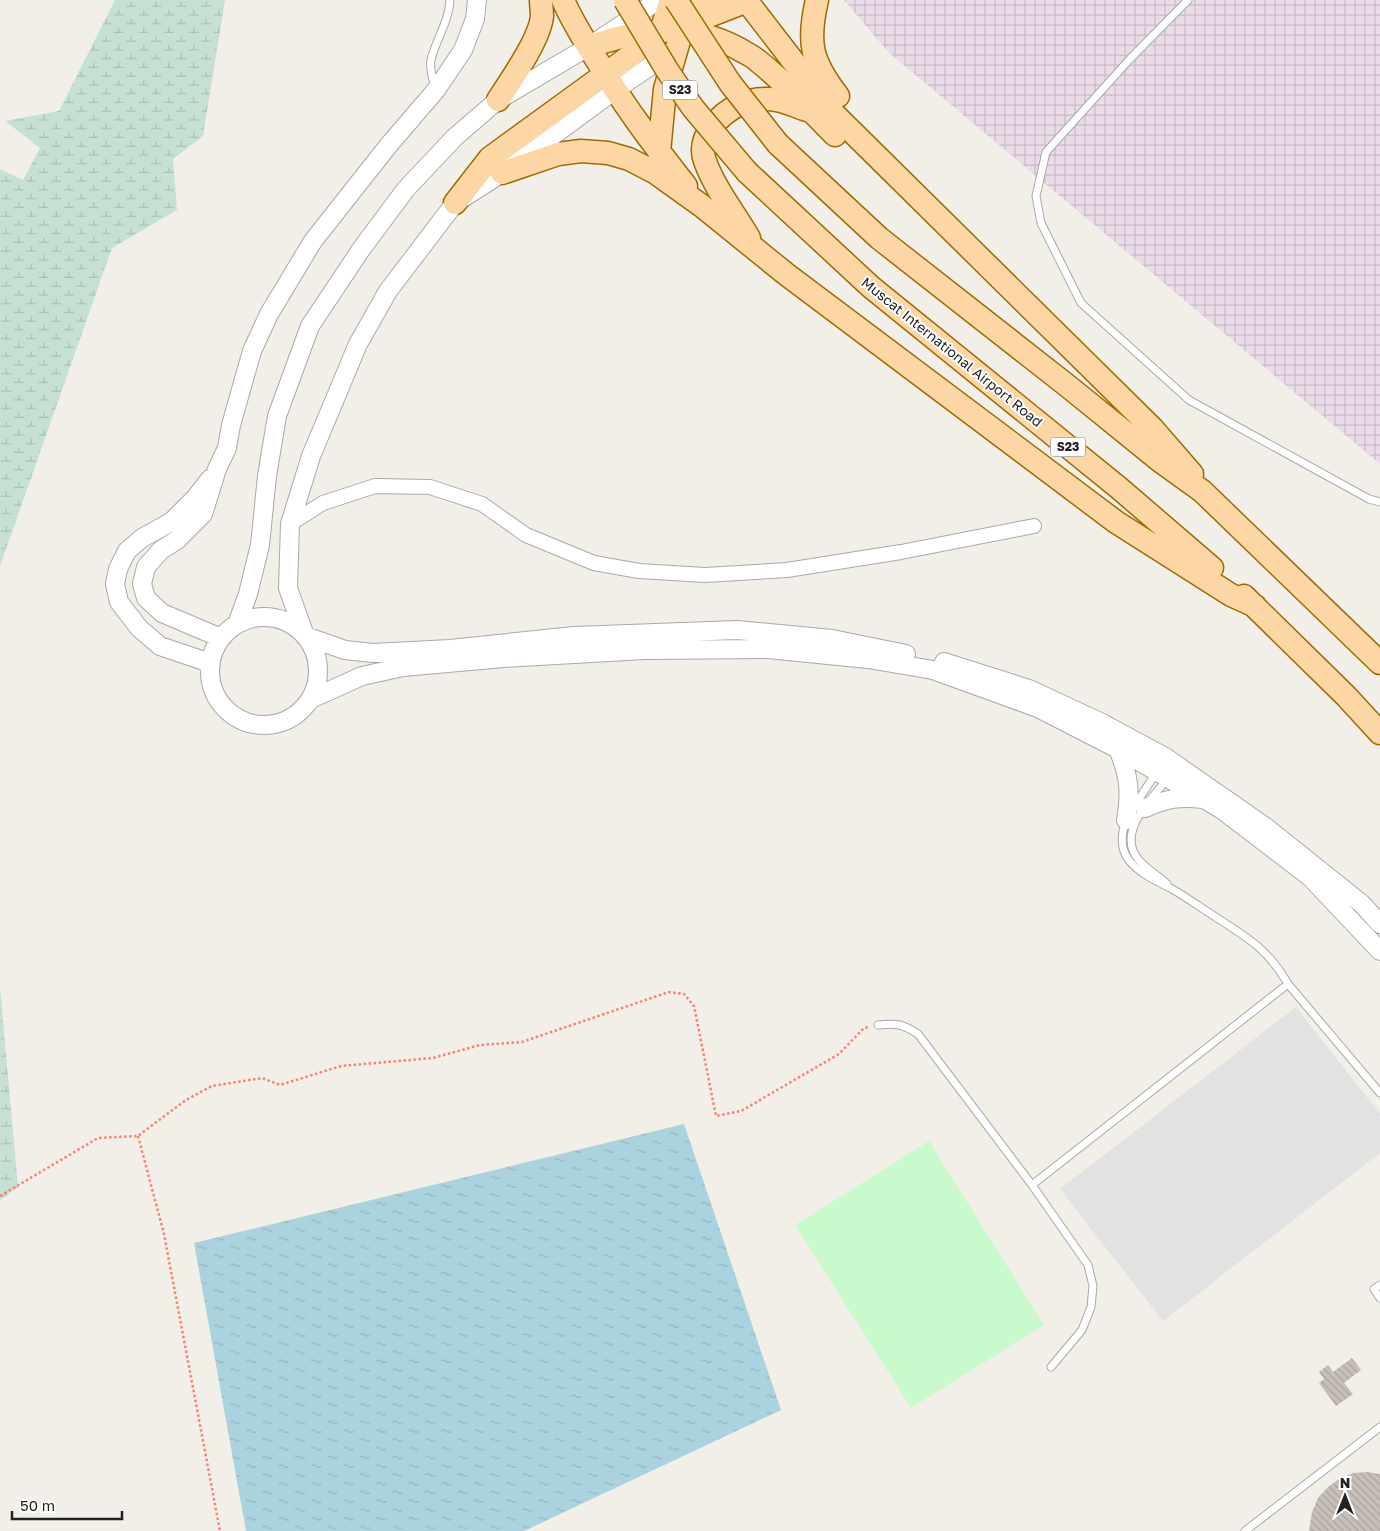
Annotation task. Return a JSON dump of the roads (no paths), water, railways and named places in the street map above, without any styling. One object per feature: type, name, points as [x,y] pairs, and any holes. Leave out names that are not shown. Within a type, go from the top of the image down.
[{"type":"main road","points":[[498,100],[537,36],[542,16],[541,0]]},
{"type":"main road","points":[[563,0],[588,47],[610,82],[659,152],[702,206]]},
{"type":"main road","name":"Muscat International Airport Road","points":[[614,0],[630,9],[667,70],[693,108],[747,172],[871,287],[1119,488],[1255,606],[1346,696],[1380,733]]},
{"type":"main road","points":[[676,0],[730,83],[778,144],[879,238],[1159,460],[1202,491],[1380,663]]},
{"type":"main road","points":[[455,203],[490,158],[610,82],[633,54],[708,0]]},
{"type":"main road","points":[[588,47],[618,37],[675,23],[706,18],[747,0],[833,113],[1152,428],[1193,475],[1202,491]]},
{"type":"main road","points":[[817,0],[811,25],[813,51],[822,76],[889,168]]},
{"type":"main road","points":[[630,9],[714,38],[731,45],[757,60],[966,265],[1048,335],[1068,347]]},
{"type":"main road","points":[[659,152],[675,23]]},
{"type":"main road","points":[[758,252],[705,161],[704,142],[718,119],[742,103],[767,99],[780,101],[812,112]]},
{"type":"main road","points":[[502,173],[558,154],[582,151],[608,153],[630,159],[656,173],[702,206],[758,252],[1116,522],[1231,595],[1255,606]]},
{"type":"street","points":[[221,638],[162,614],[146,598],[142,584],[146,567],[161,550],[177,540],[203,514],[217,469],[227,448],[231,425],[252,351],[269,314],[313,241],[388,146],[436,90],[462,50],[475,19],[477,0]]},
{"type":"street","points":[[237,624],[248,594],[260,545],[267,476],[277,416],[310,326],[362,248],[406,188],[455,137],[498,100],[588,47],[630,9]]},
{"type":"street","points":[[610,82],[502,173],[455,203],[388,291],[358,344],[311,456],[290,524],[288,588],[306,635],[318,657],[319,678],[311,698],[303,709],[280,723],[253,724],[240,719],[228,711],[219,701],[213,689],[210,663],[214,649],[221,638],[237,624],[254,617],[272,616],[290,622],[306,635],[345,650],[373,653],[450,649],[574,636],[728,631],[832,639],[939,660],[1029,690],[1102,723],[1167,768],[1267,828],[1362,904],[1380,924]]},
{"type":"street","points":[[210,663],[160,646],[139,628],[119,602],[115,584],[118,568],[127,551],[142,538],[171,522],[196,497],[217,469]]},
{"type":"street","points":[[290,524],[323,503],[375,486],[430,487],[482,504],[526,535],[594,563],[639,572],[705,575],[787,570],[911,550],[1034,526]]},
{"type":"street","points":[[311,698],[362,676],[403,666],[645,650],[768,649],[868,659],[933,670],[1038,708],[1118,749],[1167,768],[1310,877],[1380,950]]},
{"type":"street","points":[[1118,749],[1126,766],[1129,784],[1130,802],[1126,820]]},
{"type":"street","points":[[1145,808],[1165,800],[1186,797],[1207,800]]},
{"type":"lane","points":[[436,90],[431,61],[450,13],[450,0]]},
{"type":"lane","points":[[1188,0],[1129,60],[1046,152],[1036,196],[1041,223],[1081,303],[1188,400],[1369,499],[1380,502]]},
{"type":"lane","points":[[1167,768],[1133,827],[1131,837],[1136,857],[1173,890]]},
{"type":"lane","points":[[1167,768],[1126,820],[1122,844],[1127,858],[1137,869],[1256,944],[1280,969],[1288,984],[1380,1093]]},
{"type":"lane","points":[[1032,1185],[1288,984]]},
{"type":"lane","points":[[878,1025],[893,1023],[907,1026],[918,1034],[1032,1185],[1088,1265],[1093,1286],[1091,1307],[1082,1330],[1051,1367]]},
{"type":"lane","points":[[1380,1285],[1374,1289],[1380,1298]]},
{"type":"lane","points":[[1245,1531],[1380,1427]]},
{"type":"water","points":[[684,1124],[781,1410],[524,1531],[246,1531],[194,1243]]}]
